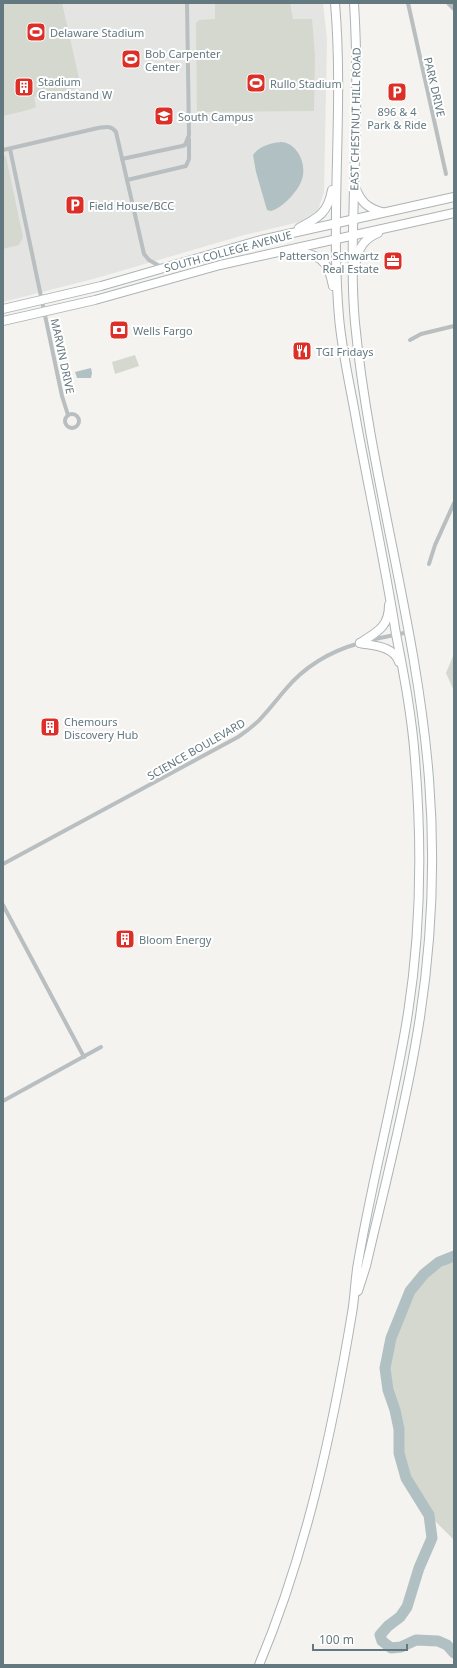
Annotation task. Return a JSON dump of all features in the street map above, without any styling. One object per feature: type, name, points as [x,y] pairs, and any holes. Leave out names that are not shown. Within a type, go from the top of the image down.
[{"type":"main road","name":"EAST CHESTNUT HILL ROAD","points":[[336,3],[338,46],[336,239],[339,320]]},
{"type":"main road","name":"EAST CHESTNUT HILL ROAD","points":[[353,275],[352,236],[356,67],[354,3]]},
{"type":"main road","points":[[287,234],[316,220],[322,213],[330,199],[336,167]]},
{"type":"main road","points":[[354,184],[362,203],[373,210],[384,212]]},
{"type":"main road","name":"SOUTH COLLEGE AVENUE","points":[[3,309],[101,286],[237,246],[454,197]]},
{"type":"main road","name":"SOUTH COLLEGE AVENUE","points":[[3,320],[112,296],[206,269],[336,239],[454,215]]},
{"type":"main road","points":[[353,1309],[366,1266],[415,1048],[428,948],[431,871],[430,788],[422,712],[409,632],[362,378],[355,320],[353,275],[359,248],[368,238],[389,228]]},
{"type":"main road","points":[[259,1665],[280,1614],[307,1524],[332,1416],[353,1309],[358,1264],[403,1046],[413,978],[417,937],[419,863],[418,793],[415,755],[405,682],[330,272],[327,265],[322,260],[312,254],[288,250]]},
{"type":"main road","points":[[360,643],[384,626],[389,608],[389,590]]},
{"type":"main road","points":[[360,643],[391,651],[398,658],[405,682]]},
{"type":"street","points":[[126,180],[186,166],[189,159],[187,3]]},
{"type":"street","name":"PARK DRIVE","points":[[408,3],[446,174]]},
{"type":"street","points":[[450,3],[454,6]]},
{"type":"street","points":[[3,150],[109,126],[113,128],[116,132],[144,254],[149,260],[164,268]]},
{"type":"street","points":[[122,159],[185,145],[189,135]]},
{"type":"street","name":"MARVIN DRIVE","points":[[10,149],[62,396],[68,415]]},
{"type":"street","points":[[410,340],[421,334],[454,326]]},
{"type":"street","points":[[429,564],[434,545],[454,504]]},
{"type":"street","name":"SCIENCE BOULEVARD","points":[[3,864],[238,738],[262,718],[285,689],[310,666],[334,652],[360,643],[409,632]]},
{"type":"street","points":[[3,905],[84,1056]]},
{"type":"street","points":[[3,1101],[101,1047]]},
{"type":"shaded area","name":"South Campus","points":[[3,3],[323,3],[327,39],[324,192],[318,210],[311,218],[304,221],[244,235],[97,278],[3,302]]},
{"type":"shaded area","name":"Delaware Stadium","points":[[3,3],[62,3],[81,87],[48,95],[46,93],[34,97],[36,107],[3,116]]},
{"type":"shaded area","name":"Rullo Stadium","points":[[215,3],[290,3],[293,19],[312,19],[315,55],[314,111],[197,112],[196,23],[199,20],[215,19]]},
{"type":"shaded area","points":[[273,143],[287,143],[293,147],[301,157],[303,164],[303,178],[292,196],[284,204],[271,211],[267,210],[256,172],[253,155],[258,149]]},
{"type":"shaded area","points":[[3,154],[6,157],[23,237],[19,245],[3,249]]},
{"type":"shaded area","points":[[135,355],[139,366],[115,374],[112,362]]},
{"type":"shaded area","points":[[91,368],[91,378],[77,378],[75,372]]},
{"type":"shaded area","points":[[454,654],[454,691],[446,673]]},
{"type":"shaded area","points":[[454,1258],[454,1540],[429,1515],[406,1478],[399,1453],[399,1429],[385,1368],[410,1291]]},
{"type":"waterway","points":[[454,1256],[439,1262],[424,1274],[410,1291],[391,1338],[385,1368],[388,1390],[395,1410],[399,1429],[399,1453],[406,1478],[429,1515],[432,1538],[419,1568],[407,1607],[400,1617],[388,1626],[380,1635],[382,1641],[391,1648],[401,1647],[416,1640],[438,1641],[447,1645],[454,1653]]},
{"type":"place","name":"Delaware Stadium","points":[[36,32]]},
{"type":"place","name":"Bob Carpenter Center","points":[[131,59]]},
{"type":"place","name":"Rullo Stadium","points":[[256,83]]},
{"type":"place","name":"Stadium Grandstand W","points":[[24,87]]},
{"type":"place","name":"896 & 4 Park & Ride","points":[[397,92]]},
{"type":"place","name":"South Campus","points":[[164,116]]},
{"type":"place","name":"Field House/BCC","points":[[75,205]]},
{"type":"place","name":"Patterson Schwartz Real Estate","points":[[393,261]]},
{"type":"place","name":"Wells Fargo","points":[[119,330]]},
{"type":"place","name":"TGI Fridays","points":[[302,351]]},
{"type":"place","name":"Chemours Discovery Hub","points":[[50,727]]},
{"type":"place","name":"Bloom Energy","points":[[125,939]]}]
